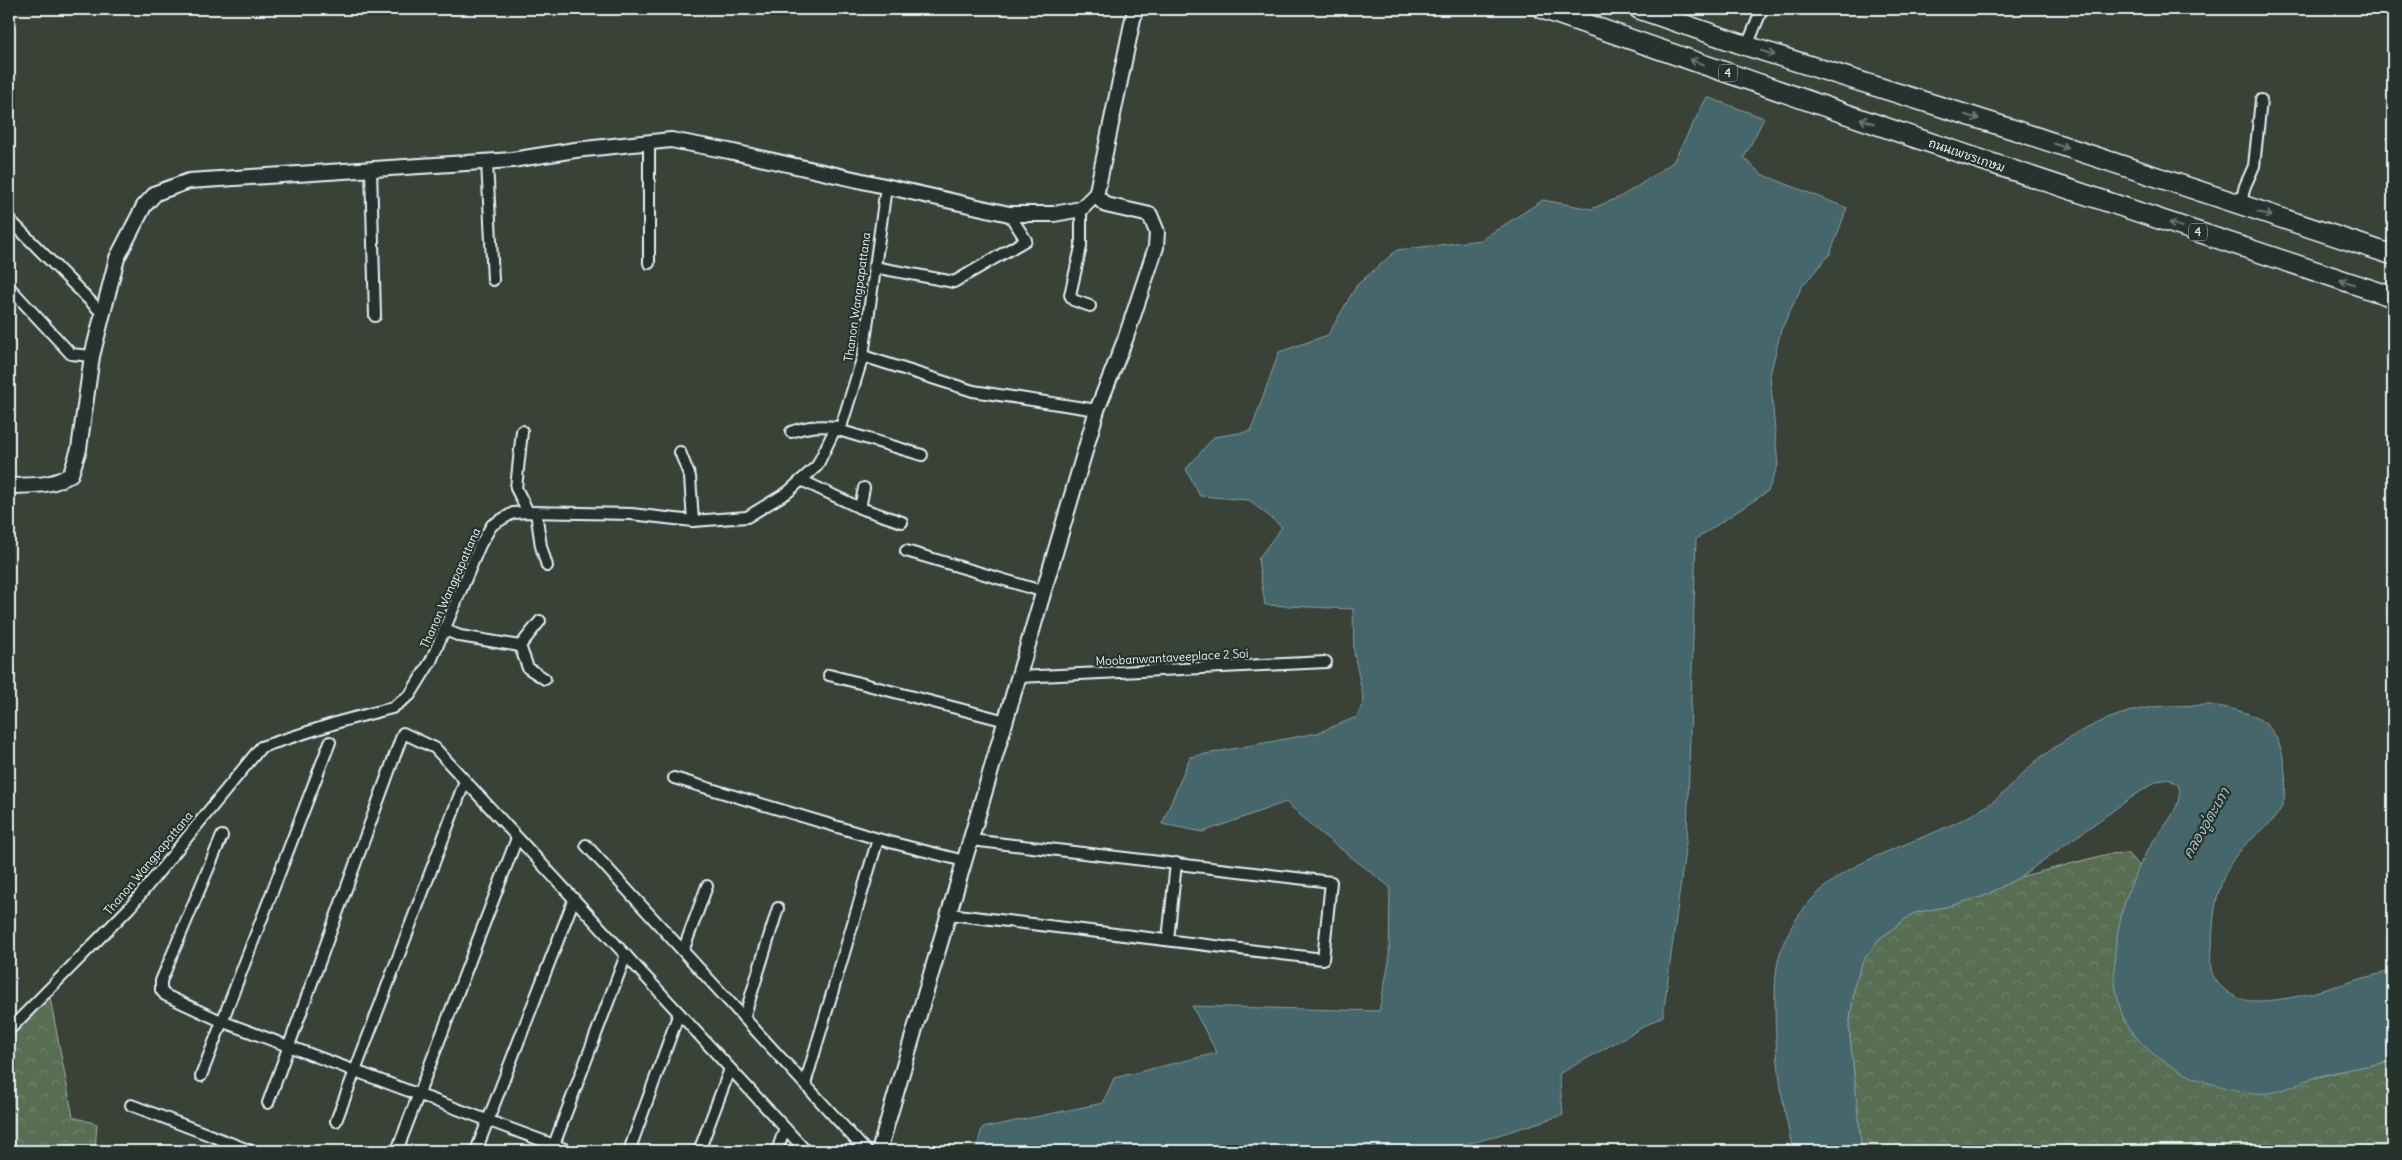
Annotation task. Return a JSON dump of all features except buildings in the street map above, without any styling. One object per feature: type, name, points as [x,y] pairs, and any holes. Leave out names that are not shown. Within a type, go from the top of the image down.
[{"type":"highway","name":"ถนนเพชรเกษม","points":[[1543,9],[1913,137],[2393,297]]},
{"type":"highway","points":[[1640,9],[1747,46],[2014,130],[2393,256]]},
{"type":"street","points":[[879,1151],[1097,410],[1125,340],[1156,247],[1156,232],[1150,215],[1106,205],[1096,196],[1135,9]]},
{"type":"street","points":[[1747,46],[1762,9]]},
{"type":"street","points":[[2240,206],[2245,186],[2254,166],[2261,100]]},
{"type":"street","points":[[9,486],[40,485],[60,480],[71,474],[79,449],[92,356],[117,258],[144,206],[156,193],[168,187],[189,181],[487,162],[671,140],[729,151],[1009,214],[1054,214],[1080,209],[1094,195]]},
{"type":"street","points":[[649,142],[649,263]]},
{"type":"street","points":[[487,162],[493,280]]},
{"type":"street","points":[[371,169],[375,316]]},
{"type":"street","name":"Thanon Wangpapattana","points":[[9,1030],[131,906],[262,747],[342,721],[392,708],[410,696],[432,661],[480,545],[492,525],[513,512],[631,514],[693,521],[747,516],[788,492],[817,466],[838,428],[863,356],[886,187]]},
{"type":"street","points":[[1080,209],[1080,248],[1070,295],[1072,300],[1090,306]]},
{"type":"street","points":[[874,267],[954,282],[1026,240],[1009,214]]},
{"type":"street","points":[[9,218],[102,314]]},
{"type":"street","points":[[9,287],[71,354],[92,356]]},
{"type":"street","points":[[863,356],[973,391],[1097,410]]},
{"type":"street","points":[[791,432],[804,426],[822,425],[838,428],[922,455]]},
{"type":"street","points":[[522,431],[516,488],[532,512],[547,566]]},
{"type":"street","points":[[680,452],[690,477],[693,521]]},
{"type":"street","points":[[801,480],[860,508],[902,522]]},
{"type":"street","points":[[860,508],[864,488]]},
{"type":"street","points":[[906,551],[1044,592]]},
{"type":"street","points":[[520,646],[540,621]]},
{"type":"street","points":[[445,630],[460,636],[520,646]]},
{"type":"street","points":[[520,646],[528,668],[545,679]]},
{"type":"street","name":"Moobanwantaveeplace 2 Soi","points":[[1019,677],[1326,662]]},
{"type":"street","points":[[829,674],[1006,721]]},
{"type":"street","points":[[268,1103],[403,732],[435,748],[806,1151]]},
{"type":"street","points":[[201,1076],[330,742]]},
{"type":"street","points":[[674,778],[878,839],[964,861]]},
{"type":"street","points":[[336,1121],[465,781]]},
{"type":"street","points":[[222,836],[161,986],[164,995],[222,1021],[488,1120],[553,1148],[570,1151]]},
{"type":"street","points":[[398,1148],[517,838]]},
{"type":"street","points":[[806,1084],[878,839]]},
{"type":"street","points":[[949,914],[1323,959],[1331,882],[971,840]]},
{"type":"street","points":[[586,845],[866,1151]]},
{"type":"street","points":[[1168,940],[1176,863]]},
{"type":"street","points":[[684,951],[707,886]]},
{"type":"street","points":[[476,1151],[574,899]]},
{"type":"street","points":[[744,1018],[778,908]]},
{"type":"street","points":[[553,1148],[626,956]]},
{"type":"street","points":[[629,1151],[679,1013]]},
{"type":"street","points":[[699,1151],[730,1069]]},
{"type":"street","points":[[131,1105],[251,1151]]},
{"type":"street","points":[[777,1151],[785,1128]]},
{"type":"green space","points":[[2127,853],[2140,867],[2125,904],[2118,938],[2116,973],[2122,1012],[2314,1078],[2393,1061],[2393,1151],[1862,1151],[1849,1027],[1855,983],[1863,961],[1879,939],[1914,913],[1984,896],[2020,877],[2108,854]]},
{"type":"green space","points":[[50,998],[73,1117],[97,1124],[95,1151],[9,1151],[9,1032]]},
{"type":"water","points":[[1707,97],[1764,118],[1744,158],[1761,174],[1847,208],[1830,254],[1802,286],[1781,330],[1770,375],[1778,465],[1768,491],[1696,539],[1687,835],[1663,1016],[1559,1074],[1563,1115],[1479,1141],[1432,1151],[976,1151],[982,1128],[1103,1103],[1114,1078],[1217,1053],[1192,1006],[1379,1011],[1389,962],[1390,887],[1319,832],[1286,802],[1203,832],[1162,824],[1190,757],[1317,733],[1357,717],[1364,701],[1354,653],[1353,609],[1265,605],[1258,559],[1282,527],[1249,500],[1200,496],[1186,469],[1214,437],[1251,431],[1279,352],[1328,335],[1357,285],[1397,250],[1481,240],[1543,200],[1591,209],[1620,197],[1673,162]]},
{"type":"water","name":"คลองอู่ตะเภา","points":[[2210,705],[2241,711],[2263,722],[2272,730],[2283,755],[2285,773],[2284,797],[2280,810],[2271,822],[2238,853],[2220,886],[2213,922],[2210,964],[2213,975],[2222,988],[2231,994],[2247,1001],[2253,1001],[2289,998],[2393,971],[2393,1061],[2316,1077],[2275,1092],[2255,1093],[2220,1086],[2186,1074],[2158,1058],[2136,1036],[2127,1024],[2117,996],[2114,964],[2118,931],[2131,885],[2146,852],[2170,819],[2178,803],[2179,786],[2169,779],[2157,781],[2132,797],[2020,877],[1984,896],[1914,913],[1879,939],[1863,961],[1855,983],[1849,1027],[1862,1151],[1793,1151],[1782,1097],[1778,1061],[1775,1025],[1776,980],[1778,959],[1785,939],[1800,913],[1810,902],[1832,881],[1845,872],[1954,824],[1992,803],[2035,762],[2076,734],[2090,727],[2121,714],[2153,707]]}]
